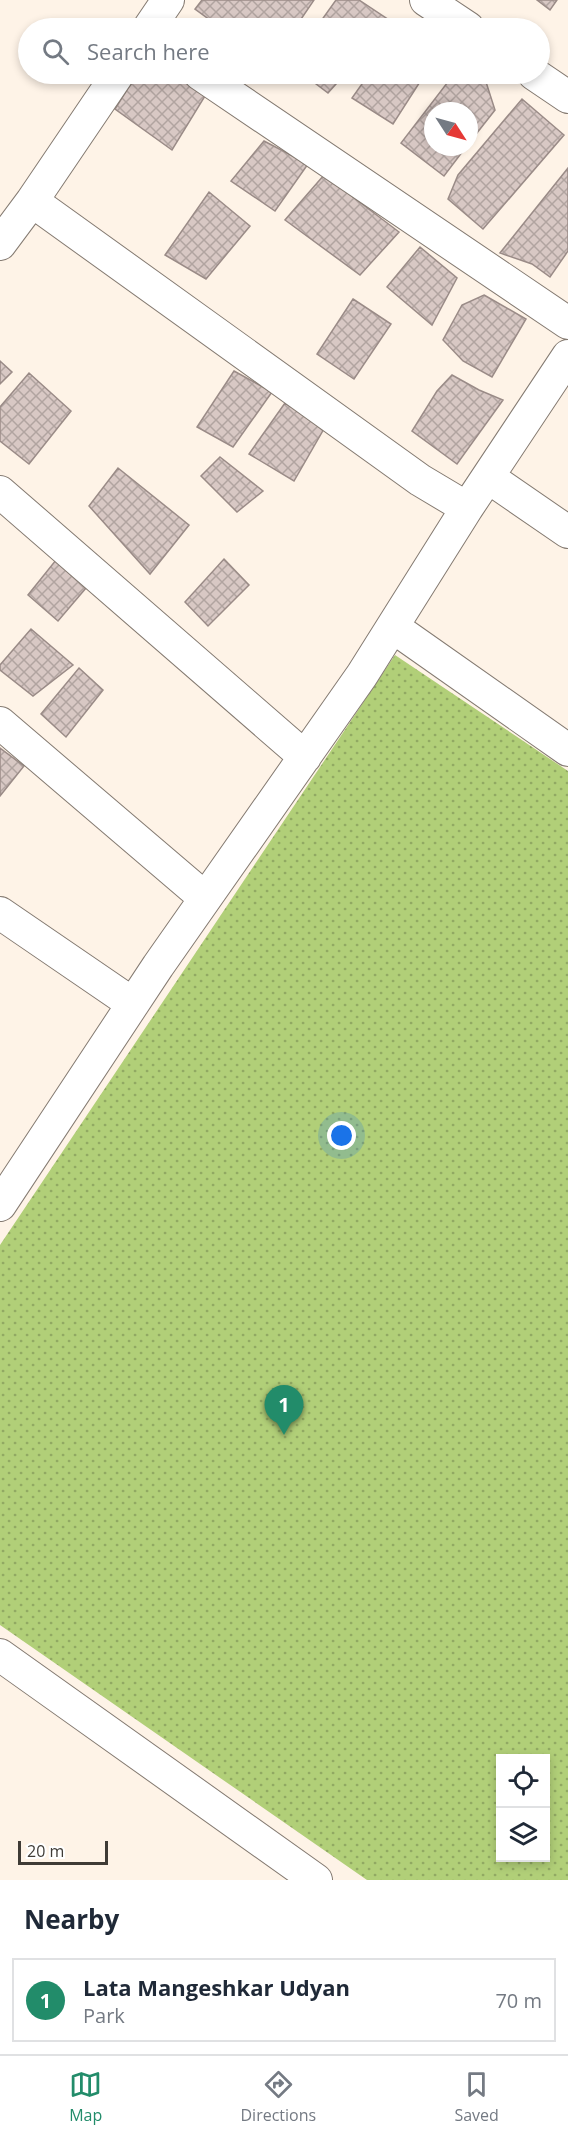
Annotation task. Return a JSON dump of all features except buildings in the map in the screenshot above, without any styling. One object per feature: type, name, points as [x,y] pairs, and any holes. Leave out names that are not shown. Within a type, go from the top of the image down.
[{"type":"street","points":[[156,18],[168,0]]},
{"type":"street","points":[[426,0],[453,18]]},
{"type":"street","points":[[0,244],[111,84]]},
{"type":"street","points":[[215,84],[568,323]]},
{"type":"street","points":[[549,84],[568,97]]},
{"type":"street","points":[[32,201],[420,480],[467,508]]},
{"type":"street","points":[[0,1205],[9,1171],[133,1004],[305,757],[393,627],[467,508],[568,357]]},
{"type":"street","points":[[488,477],[568,532]]},
{"type":"street","points":[[0,492],[305,757]]},
{"type":"street","points":[[393,627],[568,750]]},
{"type":"street","points":[[0,723],[205,898]]},
{"type":"street","points":[[0,913],[133,1004]]},
{"type":"street","points":[[0,1654],[316,1880]]},
{"type":"green space","points":[[395,655],[568,771],[568,1880],[367,1880],[0,1625],[0,1245]]},
{"type":"place","name":"Lata Mangeshkar Udyan","points":[[284,1435]]}]
